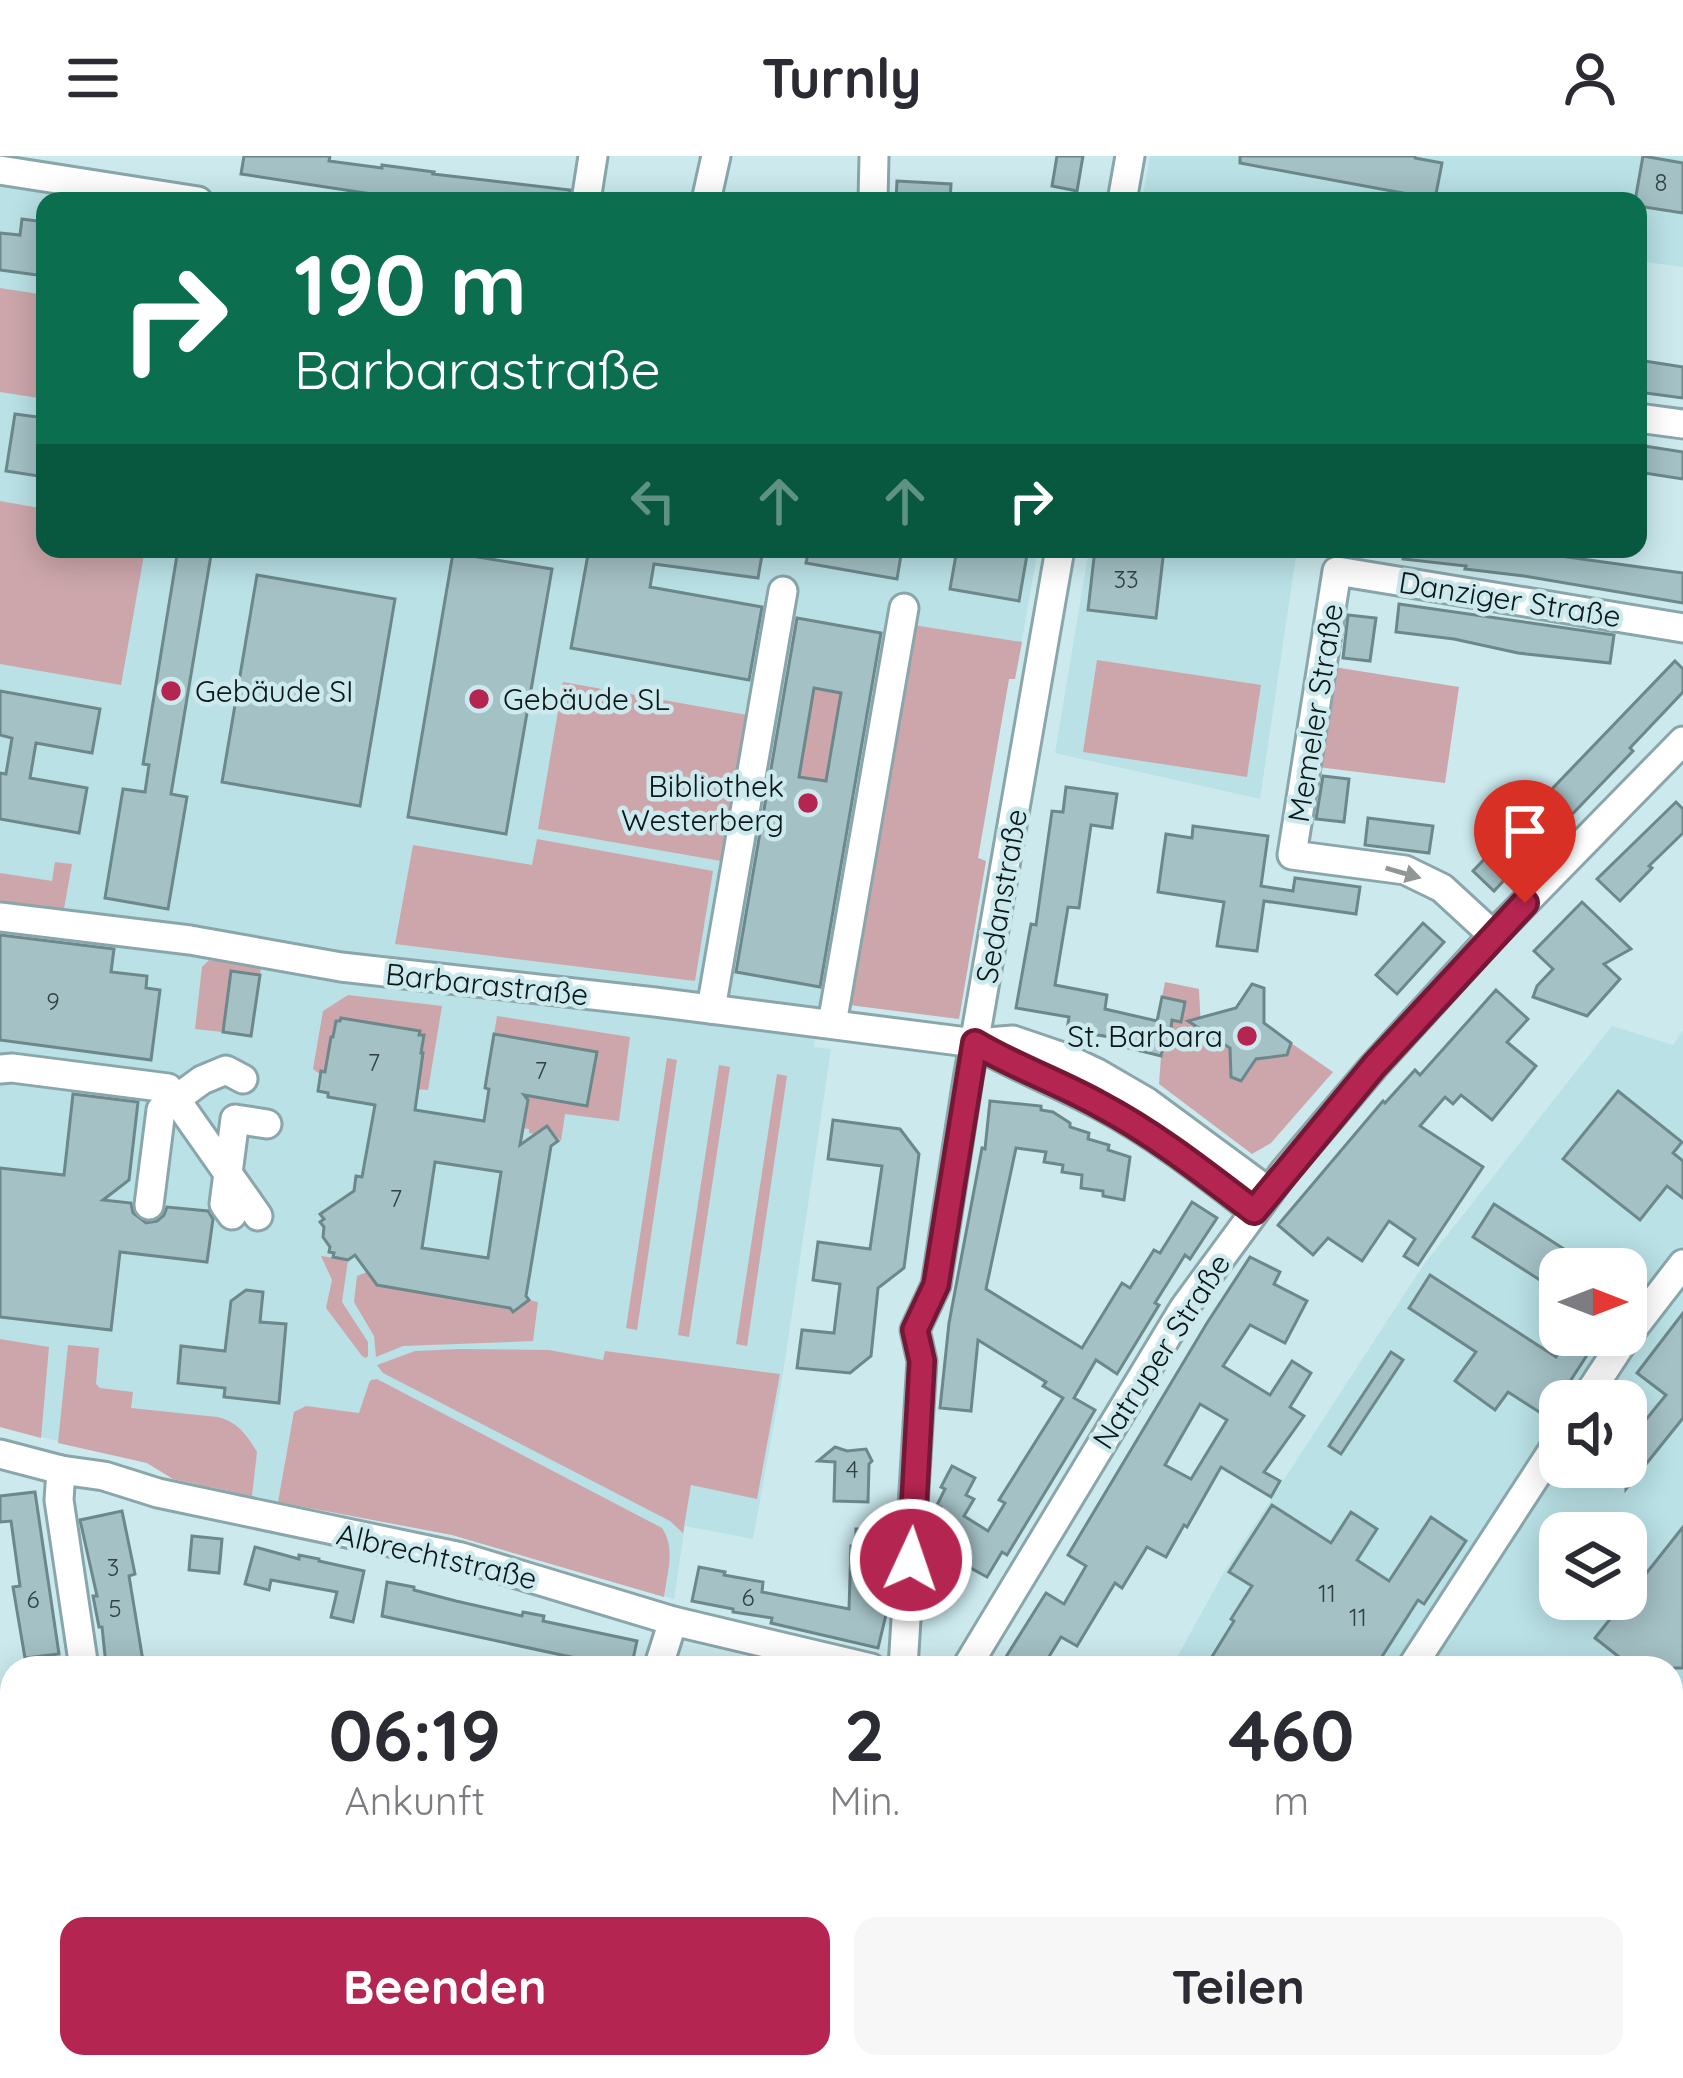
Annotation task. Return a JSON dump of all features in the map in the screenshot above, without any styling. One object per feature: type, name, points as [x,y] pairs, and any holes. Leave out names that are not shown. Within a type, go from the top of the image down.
[{"type":"street","points":[[587,192],[593,156]]},
{"type":"street","points":[[708,192],[716,156]]},
{"type":"street","points":[[874,156],[874,192]]},
{"type":"street","points":[[1124,192],[1130,156]]},
{"type":"street","points":[[0,170],[141,192]]},
{"type":"street","points":[[1647,419],[1683,424]]},
{"type":"street","name":"Sedanstraße","points":[[904,1656],[922,1361],[915,1330],[936,1285],[1058,558]]},
{"type":"street","name":"Danziger Straße","points":[[1337,571],[1683,628]]},
{"type":"street","name":"Memeler Straße","points":[[1337,571],[1292,855],[1405,870],[1442,888],[1493,935]]},
{"type":"street","points":[[711,1009],[784,591]]},
{"type":"street","points":[[832,1024],[904,608]]},
{"type":"street","name":"Natruper Straße","points":[[973,1656],[1172,1328],[1262,1201],[1374,1066],[1493,935],[1683,741]]},
{"type":"street","name":"Barbarastraße","points":[[0,917],[190,940],[340,967],[975,1043],[1013,1040],[1097,1073],[1162,1112],[1262,1201]]},
{"type":"street","points":[[0,1069],[167,1088],[241,1173]]},
{"type":"street","points":[[149,1205],[160,1110],[202,1080],[226,1070],[243,1079]]},
{"type":"street","points":[[202,1080],[245,1130],[266,1128]]},
{"type":"street","points":[[236,1119],[245,1216]]},
{"type":"street","points":[[1598,1380],[1683,1264]]},
{"type":"street","name":"Albrechtstraße","points":[[0,1454],[243,1513],[461,1557],[674,1621],[821,1656]]},
{"type":"street","points":[[61,1470],[59,1500],[82,1656]]},
{"type":"street","points":[[1419,1656],[1539,1470]]},
{"type":"street","points":[[662,1656],[674,1621]]},
{"type":"shaded area","points":[[1150,156],[1683,156],[1683,267],[1647,262],[1647,192],[1143,192]]},
{"type":"shaded area","points":[[0,183],[57,192],[36,192],[36,558],[1036,558],[1015,679],[1009,679],[978,858],[986,861],[959,1019],[821,1001],[814,1047],[831,1049],[783,1374],[753,1539],[685,1526],[674,1599],[452,1535],[173,1479],[147,1463],[0,1427]]},
{"type":"shaded area","points":[[0,288],[36,294],[36,398],[0,392]]},
{"type":"shaded area","points":[[0,501],[36,507],[36,558],[143,558],[121,685],[0,664]]},
{"type":"shaded area","points":[[1088,558],[1296,558],[1260,799],[1055,753]]},
{"type":"shaded area","points":[[913,625],[1022,642],[1015,679],[1009,679],[978,858],[986,861],[959,1019],[849,1005]]},
{"type":"shaded area","points":[[1097,660],[1261,685],[1247,777],[1083,752]]},
{"type":"shaded area","points":[[1334,667],[1459,687],[1445,783],[1318,767]]},
{"type":"shaded area","points":[[563,682],[747,715],[721,861],[538,829]]},
{"type":"shaded area","points":[[814,688],[841,693],[826,781],[799,777]]},
{"type":"shaded area","points":[[537,839],[713,871],[695,981],[395,944],[413,845],[532,865]]},
{"type":"shaded area","points":[[55,862],[72,864],[63,914],[0,905],[0,873],[52,881]]},
{"type":"shaded area","points":[[209,960],[261,967],[260,975],[231,972],[223,1032],[195,1029],[202,967]]},
{"type":"shaded area","points":[[1165,982],[1199,989],[1201,1029],[1230,1048],[1231,1077],[1241,1081],[1256,1059],[1286,1055],[1291,1043],[1333,1072],[1271,1143],[1252,1154],[1159,1084],[1167,1028],[1172,1020],[1181,1021],[1185,1003],[1162,997]]},
{"type":"shaded area","points":[[348,995],[442,1006],[428,1090],[417,1089],[423,1054],[419,1031],[341,1018],[335,1037],[330,1037],[325,1072],[321,1075],[313,1069],[323,1011]]},
{"type":"shaded area","points":[[497,1016],[630,1037],[619,1121],[565,1114],[561,1141],[547,1126],[534,1134],[523,1128],[528,1096],[587,1105],[596,1052],[494,1034]]},
{"type":"shaded area","points":[[1612,1026],[1673,1045],[1683,1030],[1683,1656],[1178,1656],[1224,1572],[1422,1267]]},
{"type":"shaded area","points":[[667,1058],[677,1060],[637,1330],[626,1328]]},
{"type":"shaded area","points":[[719,1065],[730,1067],[689,1337],[678,1335]]},
{"type":"shaded area","points":[[777,1074],[787,1076],[747,1346],[736,1344]]},
{"type":"shaded area","points":[[321,1256],[348,1260],[342,1302],[368,1342],[366,1358],[326,1308],[332,1280]]},
{"type":"shaded area","points":[[367,1272],[379,1287],[386,1282],[507,1303],[513,1311],[529,1300],[538,1302],[533,1341],[403,1346],[376,1357],[374,1336],[354,1302],[357,1276]]},
{"type":"shaded area","points":[[0,1339],[49,1347],[41,1438],[0,1427]]},
{"type":"shaded area","points":[[68,1345],[99,1348],[96,1384],[133,1392],[131,1408],[217,1417],[236,1425],[257,1452],[252,1496],[173,1479],[147,1463],[58,1443]]},
{"type":"shaded area","points":[[549,1350],[603,1360],[605,1351],[780,1374],[757,1499],[691,1485],[683,1533],[670,1521],[383,1373],[377,1365],[415,1351]]},
{"type":"shaded area","points":[[377,1379],[662,1528],[670,1553],[664,1597],[452,1535],[278,1502],[294,1412],[306,1406],[359,1413],[369,1383]]},
{"type":"building","points":[[244,156],[330,156],[329,161],[570,190],[360,192],[241,174]]},
{"type":"building","points":[[1057,156],[1083,156],[1077,191],[1052,186]]},
{"type":"building","points":[[1240,156],[1415,156],[1442,163],[1436,192],[1397,192],[1240,163]]},
{"type":"building","points":[[1643,156],[1683,163],[1683,213],[1647,207],[1647,192],[1637,192]]},
{"type":"building","points":[[897,181],[951,184],[951,192],[896,192]]},
{"type":"building","points":[[22,219],[36,221],[36,275],[0,270],[0,233],[20,235]]},
{"type":"building","points":[[1647,361],[1683,367],[1683,398],[1647,393]]},
{"type":"building","points":[[15,414],[36,417],[36,476],[6,471]]},
{"type":"building","points":[[1647,446],[1683,452],[1683,479],[1647,473]]},
{"type":"building","name":"Gebäude SI","points":[[177,558],[210,558],[171,794],[187,797],[168,909],[105,898],[123,789],[145,792],[149,765],[143,764]]},
{"type":"building","name":"Gebäude SL","points":[[452,558],[552,569],[506,834],[408,817]]},
{"type":"building","points":[[587,558],[761,558],[758,578],[654,564],[650,587],[762,607],[749,680],[571,648]]},
{"type":"building","points":[[807,558],[900,558],[897,579],[806,563]]},
{"type":"building","points":[[955,558],[1026,558],[1019,601],[950,589]]},
{"type":"building","points":[[1094,558],[1163,558],[1156,618],[1088,610]]},
{"type":"building","points":[[1575,558],[1683,573],[1683,603],[1466,566],[1403,559]]},
{"type":"building","points":[[257,575],[395,599],[360,806],[222,782]]},
{"type":"building","points":[[1399,604],[1614,635],[1610,663],[1396,632]]},
{"type":"building","points":[[1348,615],[1376,618],[1370,661],[1343,658]]},
{"type":"building","points":[[797,618],[881,633],[820,987],[736,972]],"holes":[[[814,688],[841,693],[826,781],[799,777]]]},
{"type":"building","points":[[1675,661],[1683,669],[1683,692],[1630,748],[1633,751],[1494,891],[1473,871]]},
{"type":"building","points":[[0,691],[100,709],[92,753],[36,743],[30,778],[87,788],[79,833],[0,819],[0,773],[6,774],[12,738],[0,735]]},
{"type":"building","points":[[1323,776],[1349,779],[1344,822],[1316,819]]},
{"type":"building","points":[[1066,787],[1117,794],[1112,828],[1091,825],[1079,908],[1068,907],[1055,985],[1107,995],[1105,1009],[1157,1021],[1162,997],[1185,1002],[1181,1022],[1172,1020],[1167,1028],[1161,1056],[1120,1046],[1122,1039],[1067,1030],[1069,1017],[1016,1008],[1031,924],[1036,925],[1052,811],[1063,812]]},
{"type":"building","points":[[1676,802],[1683,809],[1683,833],[1620,901],[1597,879]]},
{"type":"building","points":[[1368,818],[1433,826],[1429,853],[1365,845]]},
{"type":"building","points":[[1193,826],[1268,836],[1261,886],[1293,891],[1295,878],[1360,887],[1356,914],[1264,901],[1257,951],[1217,946],[1224,902],[1158,892],[1166,834],[1192,838]]},
{"type":"building","points":[[1582,902],[1631,949],[1604,964],[1620,979],[1587,1016],[1533,997],[1553,969],[1534,951]]},
{"type":"building","points":[[1423,923],[1444,942],[1397,994],[1376,975]]},
{"type":"building","points":[[0,935],[114,949],[111,972],[147,976],[146,988],[160,990],[151,1060],[0,1040]]},
{"type":"building","points":[[231,971],[260,975],[251,1036],[223,1032]]},
{"type":"building","name":"St. Barbara","points":[[1252,984],[1264,988],[1264,1023],[1291,1043],[1287,1055],[1256,1059],[1241,1081],[1231,1077],[1230,1048],[1188,1021],[1236,1008]]},
{"type":"building","points":[[1496,990],[1528,1019],[1507,1042],[1536,1066],[1492,1120],[1461,1095],[1453,1104],[1445,1097],[1420,1126],[1483,1167],[1418,1265],[1404,1256],[1415,1239],[1389,1221],[1362,1261],[1328,1238],[1313,1255],[1278,1225],[1383,1101],[1415,1070],[1420,1075]]},
{"type":"building","points":[[336,1021],[420,1031],[423,1053],[415,1110],[484,1121],[494,1034],[597,1052],[587,1106],[524,1095],[528,1100],[520,1145],[547,1126],[558,1141],[551,1146],[529,1300],[513,1312],[377,1285],[355,1255],[348,1260],[329,1252],[320,1214],[354,1191],[356,1176],[362,1177],[375,1105],[318,1091]],"holes":[[[435,1162],[501,1172],[488,1258],[422,1248]]]},
{"type":"building","points":[[1618,1091],[1682,1142],[1673,1153],[1683,1161],[1683,1198],[1667,1186],[1640,1220],[1563,1159]]},
{"type":"building","points":[[73,1094],[138,1102],[129,1180],[103,1200],[131,1203],[133,1213],[146,1223],[157,1221],[167,1207],[208,1211],[213,1219],[207,1262],[120,1252],[111,1330],[0,1317],[0,1168],[64,1175]]},
{"type":"building","points":[[990,1101],[1041,1106],[1070,1127],[1089,1133],[1088,1139],[1130,1157],[1124,1200],[1081,1188],[1082,1175],[1062,1172],[1063,1165],[1044,1162],[1046,1152],[1016,1148],[986,1289],[1082,1348],[1122,1283],[1130,1288],[1154,1250],[1160,1253],[1192,1202],[1217,1218],[1190,1259],[1185,1255],[1117,1374],[1096,1360],[1074,1398],[1095,1410],[1007,1555],[1002,1552],[987,1577],[938,1550],[952,1528],[935,1518],[945,1489],[941,1487],[952,1466],[975,1478],[966,1495],[974,1499],[964,1516],[988,1531],[1005,1503],[999,1500],[1063,1398],[1043,1386],[1046,1382],[978,1340],[971,1411],[940,1408],[949,1323],[985,1149]]},
{"type":"building","points":[[833,1120],[900,1129],[919,1154],[904,1268],[878,1288],[871,1356],[850,1373],[797,1368],[802,1330],[834,1333],[840,1284],[813,1280],[818,1242],[870,1249],[882,1166],[828,1159]]},
{"type":"building","points":[[1494,1204],[1562,1248],[1539,1248],[1539,1279],[1473,1237]]},
{"type":"building","points":[[1250,1257],[1280,1272],[1274,1284],[1307,1301],[1285,1343],[1250,1325],[1223,1366],[1270,1395],[1292,1361],[1311,1373],[1290,1407],[1304,1416],[1264,1472],[1280,1481],[1271,1497],[1221,1467],[1166,1557],[1147,1547],[1122,1588],[1115,1583],[1077,1646],[1061,1637],[1049,1656],[1007,1656],[1046,1593],[1064,1604],[1086,1566],[1068,1555]],"holes":[[[1200,1404],[1227,1420],[1191,1479],[1165,1465]]]},
{"type":"building","points":[[1430,1275],[1539,1346],[1539,1356],[1586,1356],[1571,1380],[1539,1380],[1539,1412],[1508,1392],[1495,1410],[1455,1381],[1476,1352],[1409,1308]]},
{"type":"building","points":[[246,1290],[263,1292],[260,1322],[286,1324],[279,1403],[224,1397],[225,1388],[178,1383],[181,1346],[225,1351],[231,1301]]},
{"type":"building","points":[[1683,1313],[1683,1418],[1647,1463],[1647,1418],[1666,1395],[1637,1373]]},
{"type":"building","points":[[1391,1352],[1403,1360],[1341,1454],[1329,1446]]},
{"type":"building","points":[[835,1447],[866,1449],[872,1461],[868,1502],[834,1501],[835,1462],[818,1461]]},
{"type":"building","points":[[35,1492],[59,1654],[25,1656],[13,1587],[20,1586],[11,1521],[0,1522],[0,1496]]},
{"type":"building","points":[[1272,1505],[1331,1543],[1351,1512],[1377,1529],[1357,1560],[1389,1581],[1431,1517],[1466,1541],[1424,1604],[1418,1600],[1382,1656],[1212,1656],[1252,1586],[1229,1572]]},
{"type":"building","points":[[122,1511],[135,1574],[129,1576],[142,1656],[105,1656],[80,1520]]},
{"type":"building","points":[[1683,1527],[1683,1656],[1618,1656],[1595,1638],[1609,1620],[1647,1620],[1647,1572]]},
{"type":"building","points":[[856,1529],[890,1529],[889,1602],[878,1648],[692,1601],[699,1567],[763,1582],[762,1592],[849,1609]]},
{"type":"building","points":[[192,1536],[222,1539],[219,1573],[189,1570]]},
{"type":"building","points":[[255,1547],[364,1571],[353,1622],[331,1617],[337,1592],[271,1580],[269,1590],[245,1584]]},
{"type":"building","points":[[387,1582],[637,1641],[634,1656],[566,1656],[382,1616]]},
{"type":"place","name":"Gebäude SI","points":[[171,691]]},
{"type":"place","name":"Gebäude SL","points":[[479,699]]},
{"type":"place","name":"Bibliothek Westerberg","points":[[808,803]]},
{"type":"place","name":"St. Barbara","points":[[1247,1036]]},
{"type":"route","points":[[911,1560],[922,1361],[915,1330],[936,1285],[975,1043],[1140,1128],[1254,1211],[1374,1066],[1525,903]]}]
